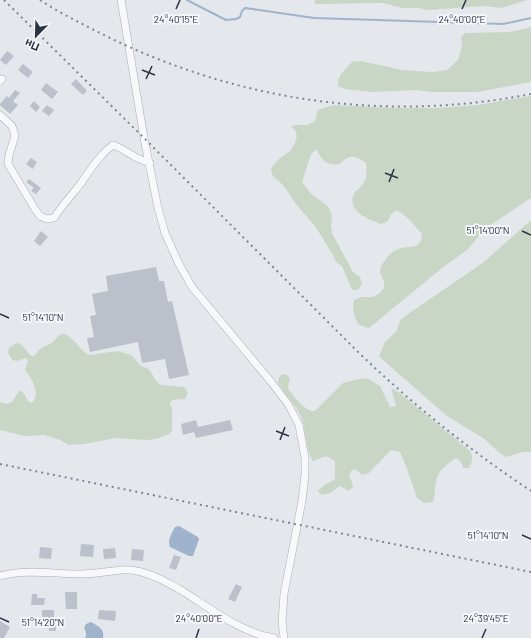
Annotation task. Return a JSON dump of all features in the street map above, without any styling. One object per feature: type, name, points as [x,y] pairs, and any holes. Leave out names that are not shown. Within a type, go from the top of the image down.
[{"type":"street","points":[[121,0],[144,138],[158,208],[165,232],[179,264],[192,287],[272,383],[288,404],[299,426],[305,458],[304,475],[302,501],[284,594],[282,622],[284,638]]},
{"type":"street","points":[[0,115],[12,126],[15,136],[9,155],[8,164],[34,209],[40,216],[47,219],[54,218],[107,149],[113,145],[150,163]]},
{"type":"street","points":[[0,576],[12,573],[38,572],[83,574],[124,570],[142,572],[161,579],[249,631],[274,638]]},
{"type":"green space","points":[[315,0],[527,0],[501,8],[483,6],[428,10],[419,8],[402,8],[383,3],[315,4]]},
{"type":"green space","points":[[531,27],[531,82],[477,92],[431,92],[417,90],[373,92],[345,89],[338,86],[338,81],[341,74],[352,62],[361,61],[402,70],[432,72],[447,70],[458,60],[462,46],[461,37],[465,33],[511,32]]},
{"type":"green space","points":[[531,96],[531,198],[486,228],[467,250],[442,268],[369,328],[360,325],[356,320],[354,313],[354,300],[362,297],[372,297],[379,294],[384,288],[384,282],[380,272],[381,266],[388,256],[401,248],[416,246],[421,241],[422,234],[409,219],[397,210],[391,214],[388,221],[381,224],[371,220],[357,211],[352,202],[353,196],[363,184],[365,179],[367,171],[366,163],[359,158],[349,157],[340,164],[331,164],[320,156],[316,149],[311,154],[302,182],[311,194],[329,208],[332,216],[332,233],[353,272],[360,277],[362,284],[358,290],[352,290],[342,266],[336,262],[315,226],[296,204],[284,186],[273,176],[271,171],[272,167],[279,159],[291,150],[295,143],[297,136],[295,130],[291,127],[294,125],[307,125],[314,122],[317,111],[334,105],[394,108],[437,108],[477,105]]},
{"type":"green space","points":[[531,220],[531,452],[523,452],[506,457],[483,438],[447,416],[379,356],[385,342],[396,332],[401,319],[484,262]]},
{"type":"green space","points":[[64,334],[71,338],[85,353],[89,355],[118,351],[131,355],[141,366],[149,369],[157,382],[161,385],[184,387],[187,393],[185,399],[172,400],[170,404],[172,408],[172,431],[169,434],[156,439],[146,440],[116,438],[84,444],[69,445],[60,440],[44,435],[25,436],[0,430],[0,402],[7,404],[12,402],[19,391],[23,392],[28,401],[32,403],[36,395],[33,382],[25,370],[28,361],[26,358],[17,361],[12,360],[8,353],[9,348],[16,343],[21,344],[30,355],[34,356],[40,349],[53,342],[59,335]]},
{"type":"green space","points":[[282,374],[287,375],[290,379],[288,386],[289,390],[300,404],[311,411],[315,411],[343,383],[367,378],[380,386],[390,407],[396,406],[391,388],[400,393],[469,450],[472,455],[472,461],[469,468],[463,468],[461,462],[456,458],[447,465],[437,476],[433,502],[424,503],[417,498],[400,452],[391,450],[369,473],[362,475],[355,469],[351,471],[349,477],[353,487],[349,491],[340,486],[330,493],[322,495],[318,491],[335,479],[335,461],[326,456],[313,461],[307,447],[300,414],[278,382]]},
{"type":"water","points":[[179,526],[199,539],[193,556],[189,556],[170,547],[169,539],[171,534],[175,527]]},
{"type":"water","points":[[91,622],[102,630],[103,638],[85,638],[86,633],[84,628],[86,624]]},
{"type":"building","points":[[7,51],[14,56],[6,65],[0,60]]},
{"type":"building","points":[[23,64],[33,72],[28,78],[18,70]]},
{"type":"building","points":[[76,79],[87,91],[83,95],[71,84]]},
{"type":"building","points":[[46,83],[58,92],[52,99],[41,90]]},
{"type":"building","points":[[15,90],[20,93],[13,101],[18,105],[10,114],[0,104],[7,96],[9,98]]},
{"type":"building","points":[[34,101],[40,107],[36,112],[30,106]]},
{"type":"building","points":[[47,105],[54,110],[49,116],[42,111]]},
{"type":"building","points":[[31,158],[37,162],[33,169],[26,164]]},
{"type":"building","points":[[29,179],[41,188],[36,194],[31,191],[34,188],[26,182]]},
{"type":"building","points":[[41,231],[48,237],[40,246],[34,241]]},
{"type":"building","points":[[156,267],[159,281],[164,281],[168,302],[172,301],[189,375],[169,379],[165,359],[142,363],[138,342],[90,352],[87,338],[94,337],[90,316],[96,315],[92,294],[108,291],[106,276]]},
{"type":"building","points":[[196,420],[198,427],[230,420],[233,430],[196,438],[194,432],[183,435],[181,424]]},
{"type":"building","points":[[81,544],[94,545],[93,557],[80,556]]},
{"type":"building","points":[[40,547],[52,548],[51,559],[39,558]]},
{"type":"building","points":[[115,548],[116,558],[104,559],[103,549]]},
{"type":"building","points":[[132,549],[144,550],[143,561],[131,560]]},
{"type":"building","points":[[174,555],[181,557],[176,570],[169,568]]},
{"type":"building","points":[[236,584],[242,587],[235,602],[228,599]]},
{"type":"building","points":[[65,592],[77,592],[77,609],[66,609]]},
{"type":"building","points":[[32,594],[37,594],[37,598],[45,598],[44,605],[31,605]]},
{"type":"building","points":[[42,610],[54,610],[54,623],[56,623],[56,631],[49,631],[49,621],[45,621],[45,617],[42,617]]},
{"type":"building","points":[[99,610],[116,611],[115,621],[98,619]]},
{"type":"building","points":[[0,621],[10,627],[4,638],[0,638]]},
{"type":"waterway","points":[[187,0],[226,20],[240,17],[245,8],[314,18],[503,24],[531,18]]},
{"type":"railway","points":[[4,0],[377,370],[462,442],[531,491]]},
{"type":"railway","points":[[40,0],[96,31],[155,58],[206,76],[259,90],[313,100],[367,105],[421,106],[476,102],[531,94]]},
{"type":"railway","points":[[0,464],[531,572]]}]
